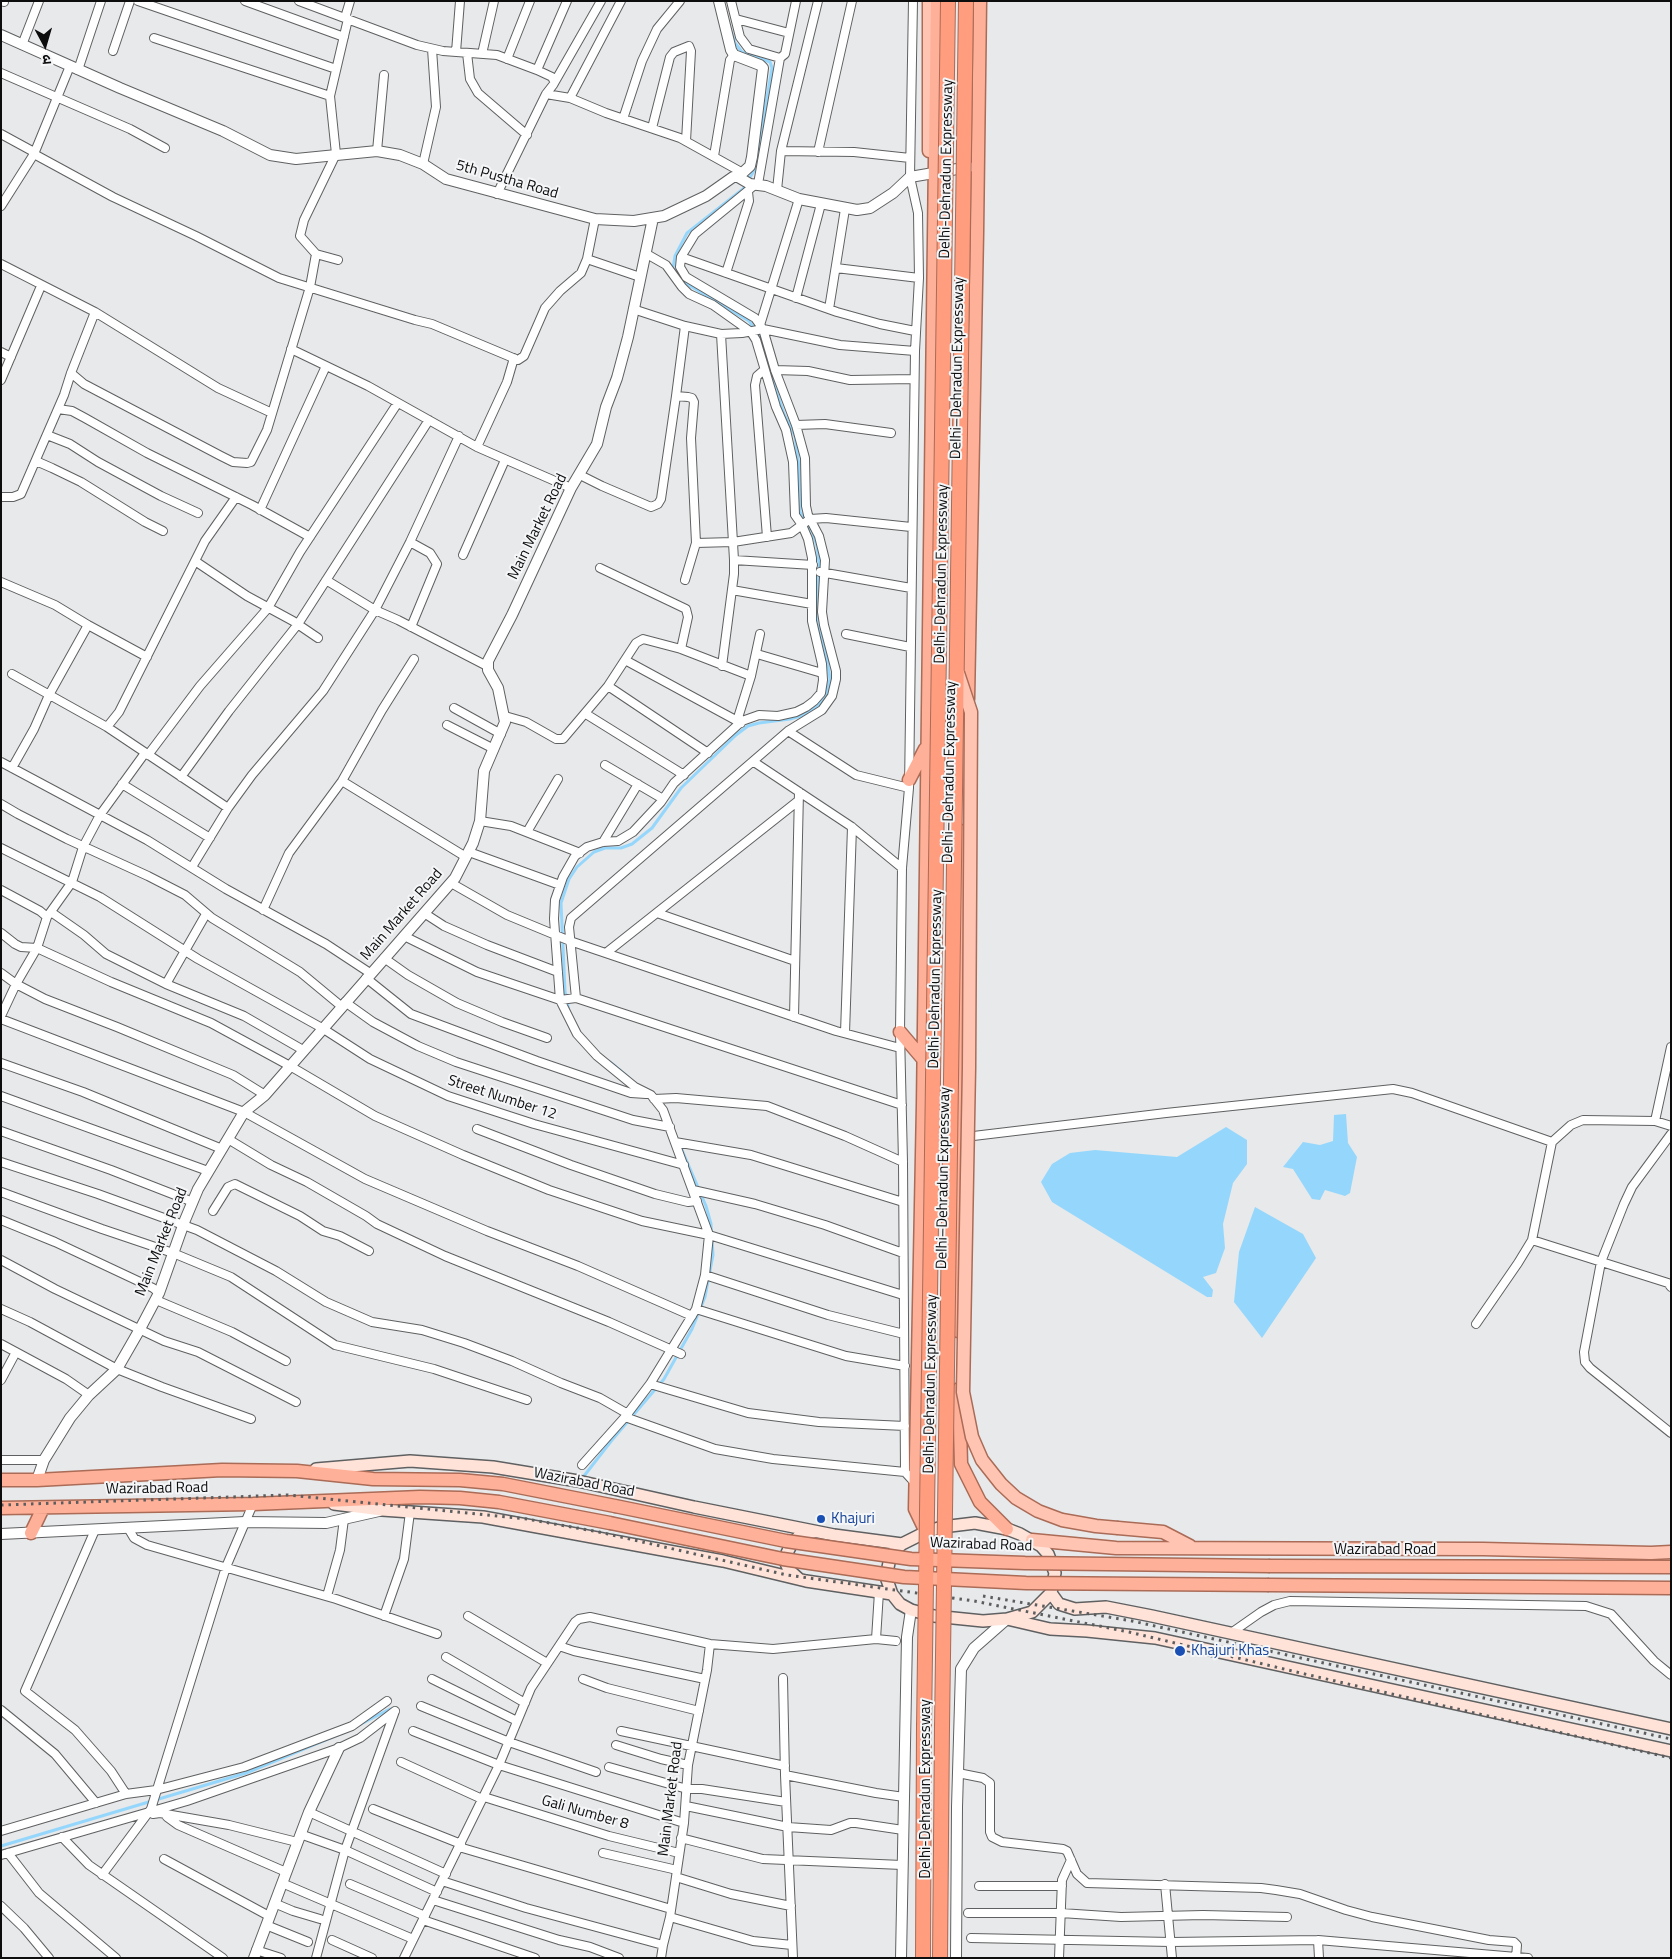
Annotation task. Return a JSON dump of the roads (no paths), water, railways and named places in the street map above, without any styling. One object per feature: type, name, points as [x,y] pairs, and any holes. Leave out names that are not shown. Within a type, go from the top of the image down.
[{"type":"highway","name":"Delhi–Dehradun Expressway","points":[[926,1532],[916,1509],[916,1484],[927,747],[932,174],[937,1]]},
{"type":"highway","name":"Delhi-Dehradun Expressway","points":[[923,1958],[924,1706],[948,1]]},
{"type":"highway","name":"Delhi-Dehradun Expressway","points":[[940,1958],[966,1]]},
{"type":"highway","name":"Delhi–Dehradun Expressway","points":[[980,1],[958,1308],[961,1464],[980,1502],[1007,1529]]},
{"type":"highway","points":[[927,713],[967,713]]},
{"type":"highway","points":[[909,784],[927,747]]},
{"type":"highway","points":[[900,1032],[923,1059]]},
{"type":"highway","name":"Wazirabad Road","points":[[1,1480],[37,1480],[222,1470],[297,1471],[373,1479],[420,1479],[502,1484],[786,1541],[911,1558],[1025,1563],[1270,1566],[1671,1567]]},
{"type":"highway","name":"Wazirabad Road","points":[[1,1508],[253,1504],[420,1497],[460,1498],[499,1502],[610,1522],[784,1559],[904,1577],[1026,1583],[1671,1588]]},
{"type":"highway","points":[[31,1533],[43,1508]]},
{"type":"main road","points":[[929,1],[932,174]]},
{"type":"main road","points":[[957,671],[971,712],[969,1058],[964,1392],[972,1437],[982,1460],[1001,1484],[1016,1498],[1038,1512],[1062,1520],[1096,1526],[1163,1532],[1193,1548]]},
{"type":"main road","name":"Wazirabad Road","points":[[297,1471],[410,1462],[494,1467],[578,1481],[694,1507],[819,1531],[902,1544]]},
{"type":"main road","name":"Wazirabad Road","points":[[314,1502],[382,1510],[483,1517],[723,1561],[799,1579],[892,1594]]},
{"type":"main road","points":[[974,1524],[1007,1529],[1032,1540],[1048,1554],[1052,1563],[1055,1573],[1051,1593],[1032,1612],[1006,1619],[958,1620],[911,1610],[900,1604],[892,1594],[888,1586],[887,1567],[895,1550],[902,1544],[926,1532],[950,1526],[974,1524]]},
{"type":"main road","points":[[799,1579],[789,1570],[786,1563],[787,1553],[791,1545],[803,1533],[819,1531]]},
{"type":"main road","points":[[1032,1540],[1116,1548],[1483,1549],[1671,1552]]},
{"type":"main road","points":[[1051,1593],[1059,1604],[1075,1609],[1106,1607],[1671,1730]]},
{"type":"main road","points":[[1006,1619],[1050,1629],[1155,1638],[1671,1751]]},
{"type":"street","points":[[22,45],[39,1]]},
{"type":"street","points":[[1,206],[34,153],[58,97],[74,68],[101,1]]},
{"type":"street","points":[[113,50],[130,1]]},
{"type":"street","points":[[138,1],[336,69]]},
{"type":"street","points":[[245,1],[344,37]]},
{"type":"street","points":[[300,1],[417,45],[456,52],[497,55],[537,70],[552,77],[554,81]]},
{"type":"street","points":[[338,260],[316,254],[300,236],[304,220],[336,154],[330,96],[344,37],[350,1]]},
{"type":"street","points":[[456,52],[460,1]]},
{"type":"street","points":[[482,54],[494,1]]},
{"type":"street","points":[[507,59],[530,1]]},
{"type":"street","points":[[537,70],[567,1]]},
{"type":"street","points":[[497,194],[546,94],[601,1]]},
{"type":"street","points":[[570,98],[621,1]]},
{"type":"street","points":[[623,119],[642,61],[657,28],[680,1]]},
{"type":"street","points":[[719,1],[731,50],[734,55],[760,65],[763,68],[748,182],[749,201],[726,273]]},
{"type":"street","points":[[731,1],[740,37],[749,49],[780,58]]},
{"type":"street","points":[[777,190],[781,151],[818,1]]},
{"type":"street","points":[[818,152],[852,1]]},
{"type":"street","points":[[905,1472],[903,1162],[900,1032],[902,868],[909,784],[914,352],[919,278],[918,213],[910,177],[913,1]]},
{"type":"street","points":[[582,1465],[655,1387],[676,1352],[697,1312],[708,1276],[711,1236],[697,1201],[698,1191],[684,1165],[678,1142],[663,1110],[655,1098],[635,1087],[598,1056],[578,1034],[561,1000],[558,972],[562,938],[569,922],[577,912],[788,731],[822,710],[832,696],[836,679],[836,670],[824,625],[817,570],[808,539],[805,458],[796,425],[757,330],[755,318],[686,277],[680,266],[681,257],[695,234],[748,182],[780,58],[785,54],[794,2]]},
{"type":"street","points":[[736,19],[789,33]]},
{"type":"street","name":"5th Pustha Road","points":[[1,35],[223,131],[270,156],[296,159],[377,151],[400,155],[423,164],[446,178],[497,194],[595,220],[634,221],[664,216],[706,196],[733,178],[748,182]]},
{"type":"street","points":[[154,38],[330,96]]},
{"type":"street","points":[[652,128],[671,54],[689,46],[691,51],[686,141]]},
{"type":"street","points":[[423,164],[436,107],[432,48]]},
{"type":"street","points":[[467,53],[470,79],[478,92],[527,135]]},
{"type":"street","points":[[714,156],[730,60],[734,55]]},
{"type":"street","points":[[1,72],[165,148]]},
{"type":"street","points":[[377,151],[384,75]]},
{"type":"street","points":[[546,94],[570,98],[686,141],[714,156],[748,182],[777,190],[799,199],[845,209],[870,208],[893,193],[910,177],[977,166]]},
{"type":"street","points":[[1,134],[113,197],[279,278],[432,324],[518,360],[524,356],[546,308],[560,291],[581,273],[587,259],[595,220]]},
{"type":"street","points":[[781,151],[854,152],[910,158]]},
{"type":"street","points":[[573,998],[555,900],[563,876],[576,856],[587,847],[618,840],[633,832],[664,799],[674,783],[739,722],[759,715],[778,716],[796,712],[806,707],[821,693],[822,673],[812,621],[812,604],[817,570],[825,560],[819,536],[806,522],[796,517],[794,511],[793,462],[786,430],[776,407],[756,340],[757,330],[772,289],[799,199]]},
{"type":"street","points":[[796,298],[821,204]]},
{"type":"street","points":[[829,309],[845,209]]},
{"type":"street","name":"Main Market Road","points":[[37,1480],[44,1460],[70,1418],[89,1395],[117,1369],[140,1329],[157,1296],[193,1202],[208,1171],[244,1112],[265,1095],[451,883],[473,843],[480,820],[482,779],[505,722],[498,688],[487,666],[571,488],[598,444],[606,407],[617,378],[628,337],[653,218]]},
{"type":"street","points":[[646,253],[666,264],[689,294],[713,305],[757,330]]},
{"type":"street","points":[[71,373],[84,384],[233,462],[251,462],[267,430],[310,287],[316,254]]},
{"type":"street","points":[[681,257],[829,309],[880,324],[915,331]]},
{"type":"street","points":[[587,259],[640,277]]},
{"type":"street","points":[[1,264],[95,312],[218,388],[272,413]]},
{"type":"street","points":[[836,268],[919,278]]},
{"type":"street","points":[[1,380],[41,286]]},
{"type":"street","points":[[633,309],[685,326],[721,334],[757,330],[840,345],[914,352]]},
{"type":"street","points":[[1,497],[13,497],[20,494],[47,435],[95,312]]},
{"type":"street","points":[[580,474],[602,486],[656,507],[661,499],[685,326]]},
{"type":"street","points":[[721,334],[734,560],[722,666]]},
{"type":"street","points":[[291,349],[368,386],[397,404],[477,447],[571,488]]},
{"type":"street","points":[[1,352],[11,357]]},
{"type":"street","points":[[477,447],[507,382],[514,358]]},
{"type":"street","points":[[260,510],[326,366]]},
{"type":"street","points":[[764,370],[757,376],[755,385],[767,537]]},
{"type":"street","points":[[774,370],[808,371],[850,380],[914,379]]},
{"type":"street","points":[[676,396],[692,398],[694,402],[691,438],[696,543],[685,580]]},
{"type":"street","points":[[397,404],[310,537],[268,608],[200,686],[122,784],[100,815],[83,847],[72,882],[49,915],[37,948],[16,984],[1,1018],[244,1112],[365,1179],[487,1231],[697,1312],[846,1356],[904,1366]]},
{"type":"street","points":[[58,408],[72,411],[147,453],[236,497],[310,537]]},
{"type":"street","points":[[181,777],[229,711],[298,624],[429,420]]},
{"type":"street","points":[[796,425],[825,424],[891,433]]},
{"type":"street","points":[[47,435],[70,444],[98,462],[161,496],[198,513]]},
{"type":"street","points":[[192,867],[228,808],[252,775],[323,691],[374,610],[410,542],[459,436]]},
{"type":"street","points":[[463,555],[505,460]]},
{"type":"street","points":[[36,461],[81,482],[145,522],[163,531]]},
{"type":"street","points":[[107,727],[119,712],[205,541],[236,497]]},
{"type":"street","points":[[696,543],[733,542],[791,533],[806,522],[826,518],[911,527]]},
{"type":"street","points":[[410,542],[430,554],[436,564],[411,627]]},
{"type":"street","points":[[734,560],[817,570],[911,588]]},
{"type":"street","points":[[195,561],[318,638]]},
{"type":"street","points":[[600,568],[686,610],[688,616],[681,649]]},
{"type":"street","points":[[326,580],[374,610],[487,666]]},
{"type":"street","points":[[1,582],[55,605],[147,657]]},
{"type":"street","points":[[732,590],[812,604]]},
{"type":"street","points":[[12,768],[34,729],[49,695],[88,625]]},
{"type":"street","points":[[739,722],[757,654],[760,634]]},
{"type":"street","points":[[846,634],[910,647]]},
{"type":"street","points":[[505,716],[526,722],[559,740],[566,737],[608,686],[636,643],[643,639],[681,649],[751,676]]},
{"type":"street","points":[[757,654],[822,673]]},
{"type":"street","points":[[263,910],[289,853],[342,780],[382,710],[414,660]]},
{"type":"street","points":[[625,660],[739,722]]},
{"type":"street","points":[[12,674],[107,727],[228,808]]},
{"type":"street","points":[[608,686],[708,753]]},
{"type":"street","points":[[454,708],[501,734]]},
{"type":"street","points":[[586,714],[684,775]]},
{"type":"street","points":[[447,725],[494,749]]},
{"type":"street","points":[[788,731],[856,776],[909,784]]},
{"type":"street","points":[[1,762],[100,815],[263,910],[326,944],[368,976],[411,1014],[537,1061],[631,1093],[655,1098],[767,1106],[846,1136],[903,1162]]},
{"type":"street","points":[[754,762],[852,827],[902,868]]},
{"type":"street","points":[[605,765],[664,799]]},
{"type":"street","points":[[527,832],[558,779]]},
{"type":"street","points":[[342,780],[467,855],[560,885]]},
{"type":"street","points":[[122,784],[210,838]]},
{"type":"street","points":[[603,842],[638,784]]},
{"type":"street","points":[[794,1017],[799,792]]},
{"type":"street","points":[[606,953],[798,802]]},
{"type":"street","points":[[1,804],[83,847],[148,876],[184,896],[206,914],[300,972],[343,1004],[410,1042],[456,1062],[632,1120],[670,1127]]},
{"type":"street","points":[[480,820],[511,826],[580,852]]},
{"type":"street","points":[[845,1033],[852,827]]},
{"type":"street","name":"Street Number 12","points":[[1,848],[100,897],[184,950],[322,1028],[370,1059],[448,1096],[534,1124],[684,1165]]},
{"type":"street","points":[[451,883],[507,915],[562,938],[794,1017],[900,1048]]},
{"type":"street","points":[[1,890],[84,935],[106,954],[166,984],[244,1016],[303,1050]]},
{"type":"street","points":[[657,912],[795,961]]},
{"type":"street","points":[[424,913],[444,926],[486,945],[558,972]]},
{"type":"street","points":[[166,984],[206,914]]},
{"type":"street","points":[[1,933],[15,944],[22,947],[37,948],[111,982],[211,1023],[290,1066],[374,1116],[549,1190],[642,1221],[711,1236],[903,1296]]},
{"type":"street","points":[[404,936],[477,972],[561,1000],[573,998],[902,1104]]},
{"type":"street","points":[[384,958],[416,980],[457,1003],[547,1038]]},
{"type":"street","points":[[1,974],[16,984],[45,998],[233,1075],[265,1095]]},
{"type":"street","points":[[1655,1121],[1671,1047]]},
{"type":"street","points":[[1,1063],[225,1144],[307,1182],[377,1224],[445,1256],[609,1322],[676,1352]]},
{"type":"street","points":[[961,1138],[1166,1113],[1392,1089],[1412,1093],[1552,1142]]},
{"type":"street","points":[[1,1096],[208,1171]]},
{"type":"street","points":[[1476,1324],[1532,1240],[1552,1142],[1571,1125],[1583,1120],[1655,1121],[1671,1126]]},
{"type":"street","points":[[477,1128],[570,1165],[655,1194],[688,1202],[697,1201]]},
{"type":"street","points":[[1,1131],[111,1170],[193,1202]]},
{"type":"street","points":[[1671,1134],[1628,1195],[1601,1262],[1584,1352],[1585,1362],[1590,1368],[1671,1433]]},
{"type":"street","points":[[678,1142],[751,1155],[903,1202]]},
{"type":"street","points":[[1,1162],[98,1194],[183,1226],[254,1259],[326,1302],[372,1322],[422,1330],[464,1343],[600,1398],[628,1417],[715,1449],[772,1459],[905,1472],[916,1484]]},
{"type":"street","points":[[213,1211],[228,1187],[235,1184],[300,1216],[323,1231],[340,1236],[369,1252]]},
{"type":"street","points":[[698,1191],[764,1206],[825,1225],[903,1253]]},
{"type":"street","points":[[1,1192],[173,1253],[231,1277],[335,1345],[434,1369],[527,1400]]},
{"type":"street","points":[[1,1220],[55,1242],[153,1288],[157,1296],[232,1332],[286,1361]]},
{"type":"street","points":[[1532,1240],[1668,1283],[1671,1287]]},
{"type":"street","points":[[1,1260],[55,1289],[164,1341],[198,1352],[296,1402]]},
{"type":"street","points":[[708,1276],[828,1315],[904,1334]]},
{"type":"street","points":[[1,1309],[30,1322],[117,1369],[162,1388],[251,1418]]},
{"type":"street","points":[[1,1344],[66,1378],[89,1395]]},
{"type":"street","points":[[1,1380],[16,1352]]},
{"type":"street","points":[[655,1387],[748,1414],[819,1422],[905,1426]]},
{"type":"street","points":[[1,1460],[44,1460]]},
{"type":"street","points":[[102,1875],[150,1812],[226,1567],[253,1504]]},
{"type":"street","points":[[1,1534],[245,1522],[326,1523],[382,1510]]},
{"type":"street","points":[[384,1616],[404,1559],[410,1512]]},
{"type":"street","points":[[327,1596],[340,1550],[344,1519]]},
{"type":"street","points":[[128,1528],[134,1538],[147,1544],[327,1596],[437,1634]]},
{"type":"street","points":[[95,1530],[25,1691],[75,1730],[111,1771],[126,1794]]},
{"type":"street","points":[[876,1639],[879,1592]]},
{"type":"street","points":[[1231,1633],[1267,1608],[1290,1601],[1586,1606],[1611,1614],[1654,1662],[1671,1675]]},
{"type":"street","points":[[901,1958],[908,1637],[911,1610]]},
{"type":"street","points":[[468,1616],[547,1663]]},
{"type":"street","points":[[404,1958],[499,1764],[531,1688],[575,1622],[584,1616],[710,1644],[772,1649],[876,1639],[896,1641]]},
{"type":"street","points":[[956,1958],[961,1669],[974,1648],[1006,1619]]},
{"type":"street","name":"Main Market Road","points":[[661,1958],[684,1824],[688,1789],[688,1765],[710,1644]]},
{"type":"street","points":[[559,1646],[574,1651],[705,1679]]},
{"type":"street","points":[[446,1657],[525,1703]]},
{"type":"street","points":[[784,1678],[785,1775],[793,1958]]},
{"type":"street","points":[[432,1679],[517,1721]]},
{"type":"street","points":[[583,1679],[606,1688],[699,1711]]},
{"type":"street","points":[[1,1831],[126,1794],[155,1794],[244,1767],[352,1726],[388,1701]]},
{"type":"street","points":[[421,1706],[509,1742],[596,1772]]},
{"type":"street","points":[[1,1710],[55,1754],[96,1803]]},
{"type":"street","points":[[116,1958],[39,1893],[5,1854],[186,1801],[339,1748],[360,1738],[395,1711],[345,1850],[316,1958]]},
{"type":"street","points":[[413,1731],[499,1764],[684,1824]]},
{"type":"street","points":[[621,1731],[785,1766]]},
{"type":"street","points":[[616,1745],[688,1765]]},
{"type":"street","points":[[282,1958],[255,1954],[309,1812],[339,1748]]},
{"type":"street","name":"Gali Number 8","points":[[401,1762],[483,1798],[609,1836],[679,1853]]},
{"type":"street","points":[[610,1768],[688,1789],[702,1789],[786,1802]]},
{"type":"street","points":[[958,1773],[969,1774],[987,1780],[991,1788],[990,1832],[992,1837],[1002,1842],[1068,1851],[1077,1874],[1087,1883],[1261,1888],[1300,1894],[1372,1917],[1489,1940],[1514,1942],[1516,1945],[1516,1957]]},
{"type":"street","points":[[785,1775],[876,1793],[904,1796]]},
{"type":"street","points":[[686,1806],[788,1827],[831,1830],[845,1824],[856,1823],[903,1830]]},
{"type":"street","points":[[373,1809],[460,1846],[753,1941],[792,1945]]},
{"type":"street","points":[[150,1812],[299,1838],[345,1850],[437,1892]]},
{"type":"street","points":[[309,1812],[444,1878],[526,1908],[663,1945]]},
{"type":"street","points":[[163,1815],[178,1825],[286,1872]]},
{"type":"street","points":[[62,1837],[89,1865],[102,1875],[223,1958]]},
{"type":"street","points":[[681,1838],[755,1858],[902,1865]]},
{"type":"street","points":[[603,1853],[676,1874],[731,1894],[791,1906]]},
{"type":"street","points":[[164,1859],[308,1942]]},
{"type":"street","points":[[1059,1958],[1062,1886],[1064,1873],[1071,1860]]},
{"type":"street","points":[[282,1882],[329,1904],[414,1939]]},
{"type":"street","points":[[350,1884],[424,1918],[534,1958]]},
{"type":"street","points":[[1165,1884],[1172,1958]]},
{"type":"street","points":[[979,1886],[1062,1886]]},
{"type":"street","points":[[433,1900],[559,1940],[590,1946],[619,1958]]},
{"type":"street","points":[[274,1903],[320,1919]]},
{"type":"street","points":[[1,1906],[24,1928],[49,1958]]},
{"type":"street","points":[[968,1913],[1121,1917],[1287,1917]]},
{"type":"street","points":[[971,1938],[1171,1942],[1318,1940],[1528,1958]]},
{"type":"street","points":[[332,1940],[372,1958]]},
{"type":"street","points":[[1318,1940],[1319,1958]]},
{"type":"water","points":[[1346,1114],[1348,1143],[1357,1157],[1350,1193],[1345,1196],[1325,1190],[1320,1200],[1312,1199],[1293,1169],[1283,1167],[1303,1142],[1320,1145],[1333,1141],[1334,1115]]},
{"type":"water","points":[[1226,1127],[1247,1140],[1247,1164],[1233,1183],[1223,1224],[1225,1248],[1216,1273],[1203,1277],[1213,1290],[1212,1297],[1207,1297],[1052,1202],[1041,1182],[1052,1164],[1070,1153],[1095,1150],[1177,1157]]},
{"type":"water","points":[[1255,1207],[1303,1234],[1316,1258],[1262,1338],[1234,1302],[1239,1252]]},
{"type":"waterway","points":[[677,274],[673,268],[675,256],[687,233],[743,189],[755,169],[772,68],[770,62],[742,52],[735,43],[730,28]]},
{"type":"waterway","points":[[569,1011],[565,991],[561,903],[569,879],[577,867],[594,852],[605,848],[621,848],[632,844],[652,828],[681,788],[736,735],[748,726],[790,719],[804,715],[818,706],[826,696],[830,679],[827,659],[817,623],[819,564],[817,546],[812,531],[800,512],[799,467],[795,436],[784,414],[769,369],[762,340],[749,321],[682,281]]},
{"type":"waterway","points":[[610,1062],[628,1077]]},
{"type":"waterway","points":[[584,1476],[664,1379],[692,1329],[705,1297],[713,1255],[711,1224],[706,1206],[679,1143]]},
{"type":"waterway","points":[[359,1725],[390,1709]]},
{"type":"waterway","points":[[1,1846],[246,1773],[347,1731]]},
{"type":"railway","points":[[1,1505],[288,1495],[527,1519],[599,1532],[787,1575],[974,1601],[1129,1632],[1671,1758]]},
{"type":"railway","points":[[983,1596],[1132,1621],[1671,1739]]},
{"type":"place","name":"Khajuri","points":[[821,1519]]},
{"type":"place","name":"Khajuri Khas","points":[[1180,1651]]}]
